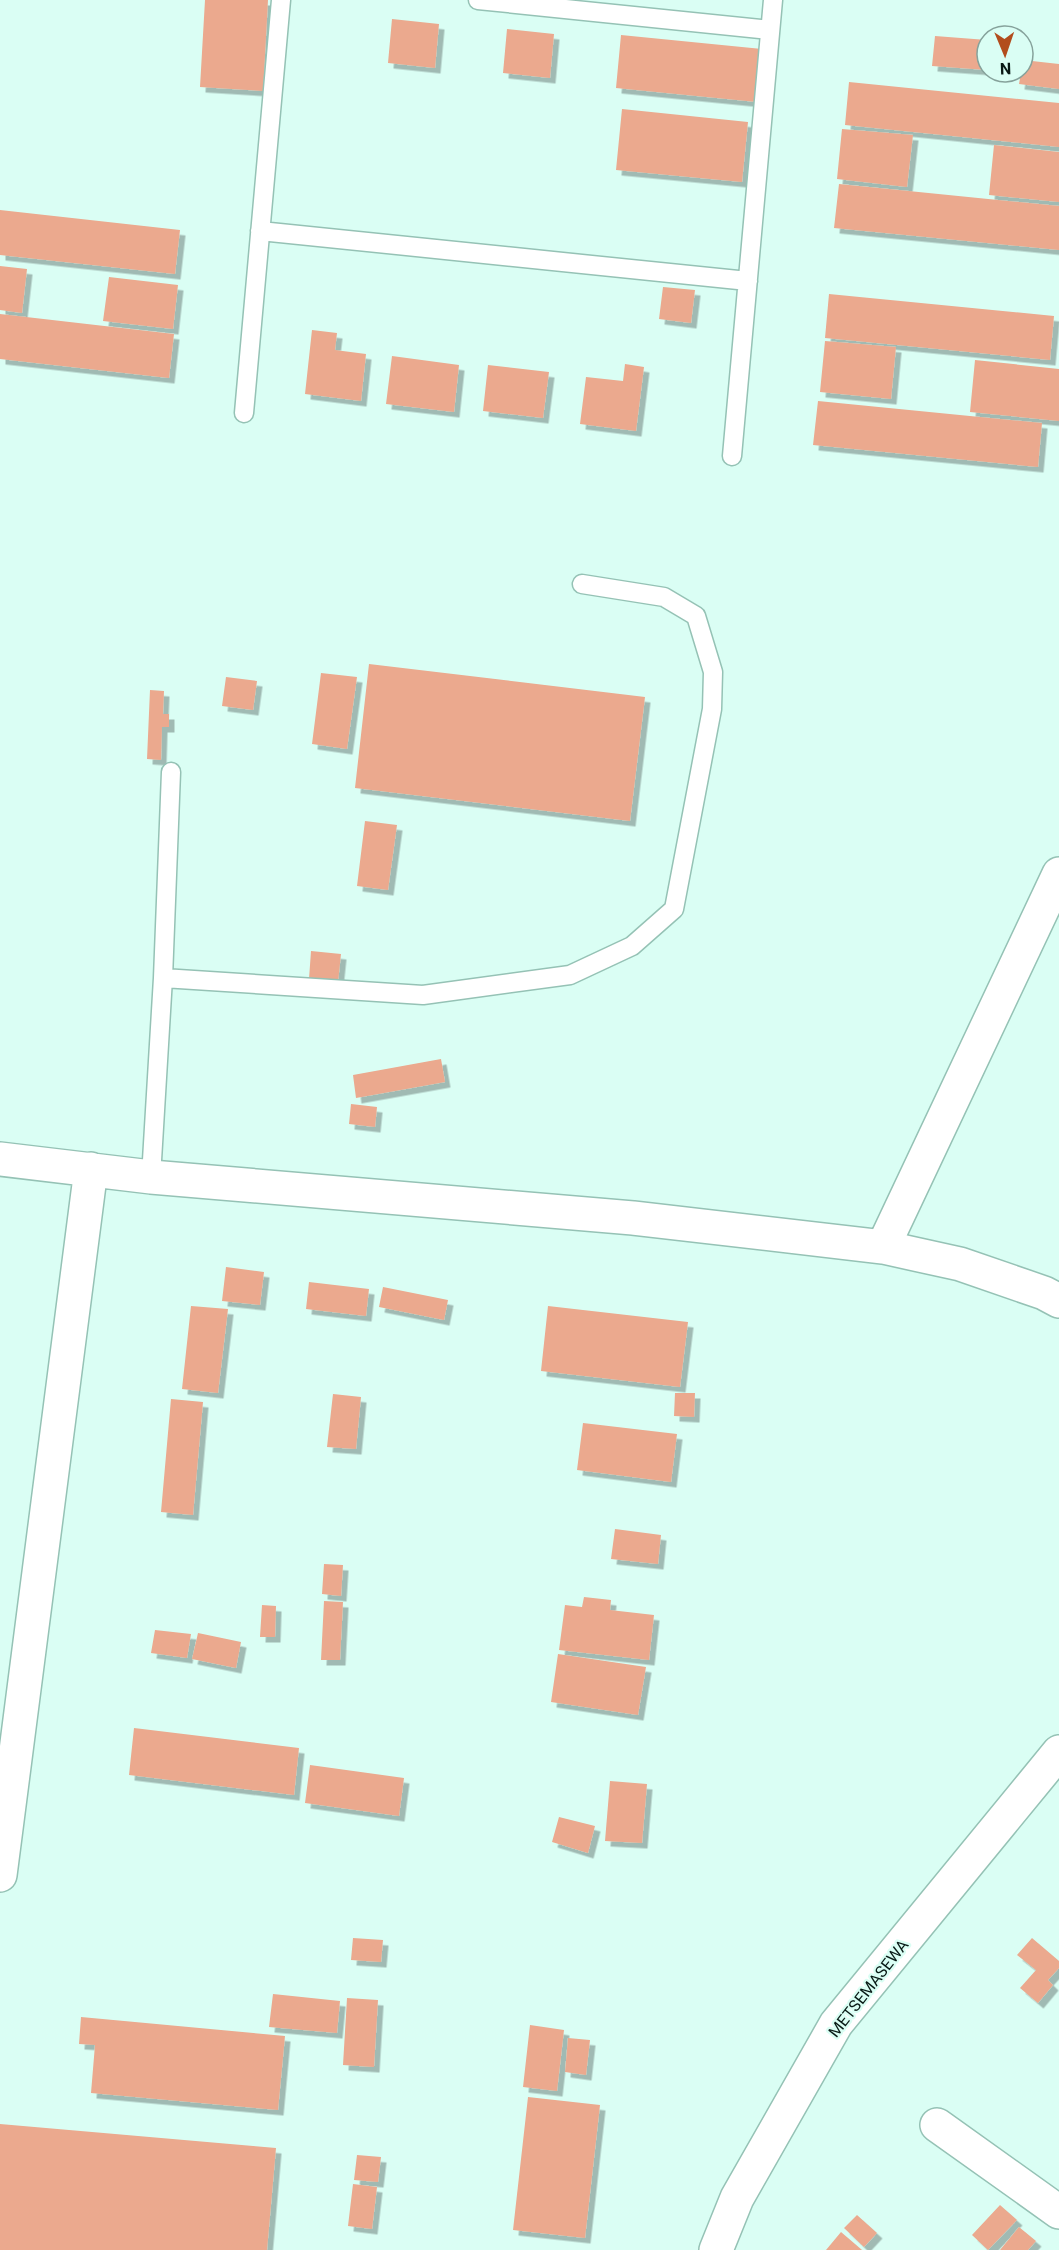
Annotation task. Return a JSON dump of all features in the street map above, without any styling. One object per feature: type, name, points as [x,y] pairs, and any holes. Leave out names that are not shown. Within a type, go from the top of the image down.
[{"type":"street","points":[[883,1247],[1059,874]]},
{"type":"street","points":[[0,1159],[151,1177],[633,1218],[883,1247],[960,1264],[1044,1293],[1059,1301]]},
{"type":"street","points":[[0,1875],[2,1840],[91,1169]]},
{"type":"street","name":"METSEMASEWA","points":[[716,2250],[737,2198],[836,2024],[1059,1752]]},
{"type":"street","points":[[937,2125],[1059,2212]]},
{"type":"lane","points":[[244,413],[281,0]]},
{"type":"lane","points":[[478,0],[770,30]]},
{"type":"lane","points":[[732,456],[773,0]]},
{"type":"lane","points":[[260,231],[748,281]]},
{"type":"lane","points":[[163,978],[423,995],[570,975],[632,946],[674,909],[712,709],[713,672],[696,616],[664,597],[582,584]]},
{"type":"lane","points":[[151,1177],[163,978],[171,772]]},
{"type":"building","points":[[205,0],[268,0],[263,91],[200,87]]},
{"type":"building","points":[[392,19],[439,24],[435,68],[388,63]]},
{"type":"building","points":[[507,29],[554,34],[550,78],[503,73]]},
{"type":"building","points":[[621,35],[762,49],[757,102],[616,88]]},
{"type":"building","points":[[935,36],[975,39],[975,69],[932,66]]},
{"type":"building","points":[[1035,61],[1059,64],[1059,89],[1019,84],[1035,84]]},
{"type":"building","points":[[849,82],[1059,103],[1059,147],[845,125]]},
{"type":"building","points":[[622,109],[748,122],[742,182],[616,170]]},
{"type":"building","points":[[842,129],[913,135],[907,187],[837,179]]},
{"type":"building","points":[[994,145],[1059,152],[1059,202],[989,195]]},
{"type":"building","points":[[839,184],[1059,206],[1059,250],[834,228]]},
{"type":"building","points":[[0,210],[180,230],[175,274],[0,255]]},
{"type":"building","points":[[0,266],[27,269],[22,313],[0,310]]},
{"type":"building","points":[[109,277],[178,285],[173,329],[103,321]]},
{"type":"building","points":[[663,287],[695,290],[691,323],[659,319]]},
{"type":"building","points":[[829,294],[1054,316],[1050,360],[825,338]]},
{"type":"building","points":[[0,314],[174,334],[169,378],[0,359]]},
{"type":"building","points":[[312,330],[337,333],[335,350],[366,354],[361,401],[305,394]]},
{"type":"building","points":[[825,341],[896,347],[891,399],[820,392]]},
{"type":"building","points":[[392,356],[459,365],[454,412],[386,404]]},
{"type":"building","points":[[975,360],[1059,369],[1059,421],[970,412]]},
{"type":"building","points":[[625,364],[644,367],[636,431],[580,424],[586,377],[623,381]]},
{"type":"building","points":[[488,365],[549,372],[543,418],[483,411]]},
{"type":"building","points":[[818,401],[1042,423],[1038,467],[813,445]]},
{"type":"building","points":[[369,664],[645,697],[630,821],[355,788]]},
{"type":"building","points":[[321,673],[357,677],[347,749],[312,744]]},
{"type":"building","points":[[226,677],[257,681],[253,710],[222,706]]},
{"type":"building","points":[[150,690],[164,691],[163,714],[169,714],[169,727],[162,727],[161,760],[147,759]]},
{"type":"building","points":[[365,821],[397,825],[388,890],[357,886]]},
{"type":"building","points":[[311,951],[341,954],[338,982],[309,979]]},
{"type":"building","points":[[441,1059],[445,1082],[356,1098],[353,1075]]},
{"type":"building","points":[[351,1104],[377,1107],[375,1127],[349,1124]]},
{"type":"building","points":[[226,1267],[264,1272],[260,1305],[222,1301]]},
{"type":"building","points":[[309,1282],[369,1289],[366,1316],[306,1309]]},
{"type":"building","points":[[383,1287],[448,1300],[444,1320],[379,1307]]},
{"type":"building","points":[[191,1306],[228,1309],[218,1393],[182,1389]]},
{"type":"building","points":[[548,1306],[688,1322],[680,1387],[541,1371]]},
{"type":"building","points":[[675,1393],[695,1393],[694,1417],[674,1416]]},
{"type":"building","points":[[333,1394],[361,1397],[356,1449],[327,1447]]},
{"type":"building","points":[[171,1399],[203,1402],[193,1515],[161,1512]]},
{"type":"building","points":[[583,1423],[677,1434],[671,1482],[577,1470]]},
{"type":"building","points":[[615,1529],[661,1535],[658,1564],[611,1559]]},
{"type":"building","points":[[324,1564],[343,1565],[341,1596],[322,1594]]},
{"type":"building","points":[[584,1597],[611,1600],[610,1610],[654,1615],[649,1660],[559,1650],[565,1605],[582,1607]]},
{"type":"building","points":[[324,1601],[343,1602],[340,1660],[321,1660]]},
{"type":"building","points":[[262,1605],[276,1606],[275,1637],[260,1637]]},
{"type":"building","points":[[155,1630],[191,1634],[187,1658],[151,1653]]},
{"type":"building","points":[[198,1633],[241,1642],[236,1668],[192,1659]]},
{"type":"building","points":[[558,1654],[646,1667],[638,1715],[551,1702]]},
{"type":"building","points":[[134,1728],[299,1748],[294,1795],[129,1775]]},
{"type":"building","points":[[310,1765],[404,1778],[399,1816],[305,1803]]},
{"type":"building","points":[[610,1781],[647,1784],[642,1843],[605,1841]]},
{"type":"building","points":[[559,1817],[595,1826],[588,1853],[552,1842]]},
{"type":"building","points":[[353,1938],[383,1940],[381,1962],[351,1960]]},
{"type":"building","points":[[1032,1938],[1059,1961],[1059,1968],[1048,1980],[1053,1985],[1038,2003],[1020,1988],[1036,1970],[1017,1955]]},
{"type":"building","points":[[273,1994],[340,2001],[337,2033],[269,2027]]},
{"type":"building","points":[[347,1998],[378,2000],[374,2067],[343,2065]]},
{"type":"building","points":[[81,2017],[285,2036],[278,2110],[91,2093],[95,2045],[79,2044]]},
{"type":"building","points":[[530,2025],[564,2030],[557,2091],[523,2087]]},
{"type":"building","points":[[568,2038],[590,2040],[586,2075],[565,2072]]},
{"type":"building","points":[[528,2097],[600,2105],[585,2238],[513,2230]]},
{"type":"building","points":[[0,2124],[276,2148],[267,2250],[0,2250]]},
{"type":"building","points":[[357,2155],[381,2157],[378,2182],[354,2180]]},
{"type":"building","points":[[353,2184],[377,2187],[372,2229],[348,2226]]},
{"type":"building","points":[[1000,2205],[1017,2220],[988,2250],[972,2235]]},
{"type":"building","points":[[857,2215],[877,2233],[864,2247],[844,2228]]},
{"type":"building","points":[[1019,2227],[1036,2241],[1028,2250],[1000,2250]]},
{"type":"building","points":[[841,2232],[862,2250],[826,2250]]}]
